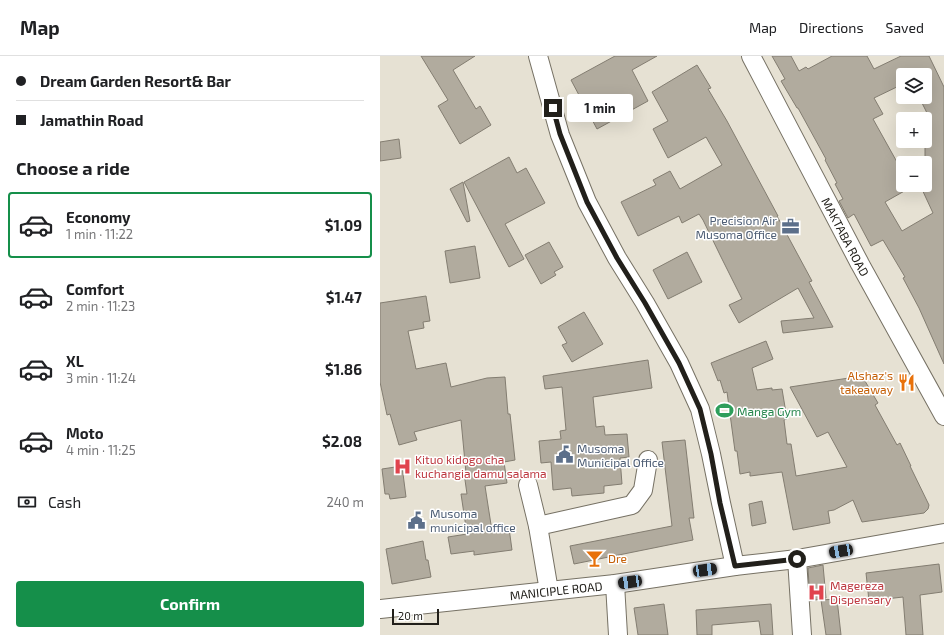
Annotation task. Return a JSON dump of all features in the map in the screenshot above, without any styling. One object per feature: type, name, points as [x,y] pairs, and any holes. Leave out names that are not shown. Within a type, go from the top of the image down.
[{"type":"street","points":[[538,56],[560,134],[587,202],[617,258],[645,303],[679,363],[700,409],[735,566]]},
{"type":"street","name":"MAKTABA ROAD","points":[[751,56],[856,257],[944,416]]},
{"type":"street","points":[[538,526],[632,505],[643,490],[648,460]]},
{"type":"street","points":[[528,485],[538,526],[549,591]]},
{"type":"street","name":"MANICIPLE ROAD","points":[[380,609],[615,584],[735,566],[797,559],[944,533]]},
{"type":"street","points":[[797,559],[802,635]]},
{"type":"street","points":[[615,584],[618,635]]},
{"type":"building","points":[[421,56],[475,56],[453,70],[476,109],[480,106],[491,125],[460,144],[438,106],[448,100]]},
{"type":"building","points":[[615,56],[657,56],[632,70],[648,101],[597,129],[571,80]]},
{"type":"building","points":[[772,56],[791,56],[799,71],[806,67],[808,69],[832,56],[867,56],[874,69],[901,56],[929,56],[944,87],[944,364],[919,308],[903,278],[905,277],[883,240],[871,246],[854,214],[848,218],[839,201],[843,199],[835,184],[837,183],[825,160],[826,159],[798,108],[781,81],[785,79]],"holes":[[[896,68],[932,68],[932,104],[922,104],[926,112],[932,112],[932,148],[925,148],[925,156],[932,156],[932,192],[923,192],[933,213],[902,231],[885,202],[903,192],[896,192],[896,160],[873,119],[883,114],[874,98],[896,87]]]},
{"type":"building","points":[[697,65],[711,88],[708,89],[727,121],[812,281],[809,282],[833,327],[783,333],[781,321],[814,318],[798,288],[739,323],[729,305],[742,299],[699,214],[682,223],[679,216],[638,236],[621,202],[656,185],[653,180],[670,171],[680,189],[722,165],[706,137],[668,158],[653,129],[668,121],[652,92]]},
{"type":"building","points":[[399,139],[401,158],[380,161],[380,142]]},
{"type":"building","points":[[509,157],[517,173],[526,168],[545,203],[505,224],[524,259],[509,267],[464,182]]},
{"type":"building","points":[[463,182],[470,221],[467,222],[450,189]]},
{"type":"building","points":[[549,242],[563,267],[554,272],[556,275],[541,284],[525,255]]},
{"type":"building","points":[[475,246],[480,278],[450,283],[445,251]]},
{"type":"building","points":[[687,252],[702,282],[668,299],[653,270]]},
{"type":"building","points":[[426,296],[430,321],[423,322],[424,328],[408,331],[416,369],[446,363],[451,387],[487,378],[505,377],[508,414],[510,414],[515,460],[504,462],[507,483],[485,486],[492,531],[509,528],[512,550],[474,555],[474,551],[451,554],[448,537],[467,534],[461,494],[467,494],[464,473],[466,473],[461,420],[414,432],[417,440],[399,445],[390,414],[387,415],[380,382],[380,303]]},
{"type":"building","points":[[584,312],[603,344],[572,362],[562,345],[567,343],[558,327]]},
{"type":"building","points":[[766,341],[773,359],[752,368],[757,390],[772,388],[772,390],[782,389],[787,419],[784,420],[787,444],[791,444],[796,476],[847,467],[828,432],[817,437],[790,387],[862,376],[878,403],[875,405],[897,445],[900,443],[929,505],[928,509],[924,513],[862,522],[853,500],[834,510],[828,511],[830,523],[793,530],[782,472],[750,476],[750,472],[740,474],[737,451],[735,451],[727,392],[724,393],[720,380],[718,381],[711,363]]},
{"type":"building","points":[[648,360],[652,388],[593,397],[596,427],[604,426],[605,435],[627,434],[629,457],[620,458],[622,484],[604,486],[604,493],[572,496],[571,488],[553,490],[551,462],[541,463],[539,441],[561,439],[560,431],[566,430],[562,387],[545,389],[543,376]]},
{"type":"building","points":[[685,440],[694,518],[689,518],[693,540],[574,564],[570,546],[672,526],[662,442]]},
{"type":"building","points":[[402,466],[406,497],[390,499],[389,494],[385,494],[382,469]]},
{"type":"building","points":[[762,501],[766,523],[752,526],[749,504]]},
{"type":"building","points":[[423,541],[431,577],[392,584],[386,549]]},
{"type":"building","points":[[939,564],[942,592],[920,595],[923,635],[906,635],[903,597],[869,601],[866,573]]},
{"type":"building","points":[[823,565],[826,598],[810,601],[808,568]]},
{"type":"building","points":[[837,599],[841,635],[826,635],[821,600]]},
{"type":"building","points":[[664,604],[668,635],[638,635],[634,608]]},
{"type":"building","points":[[771,604],[773,635],[761,635],[759,621],[712,625],[712,635],[697,635],[696,610]]},
{"type":"place","name":"Precision Air Musoma Office","points":[[790,227]]},
{"type":"place","name":"Alshaz's takeaway","points":[[906,382]]},
{"type":"place","name":"Manga Gym","points":[[724,411]]},
{"type":"place","name":"Musoma Municipal Office","points":[[564,455]]},
{"type":"place","name":"Kituo kidogo cha kuchangia damu salama","points":[[402,466]]},
{"type":"place","name":"Musoma municipal office","points":[[417,520]]},
{"type":"place","name":"Dre","points":[[595,558]]},
{"type":"place","name":"Magereza Dispensary","points":[[817,592]]},
{"type":"route","points":[[553,108],[560,134],[587,202],[617,258],[645,303],[679,363],[700,409],[735,566],[797,559]]}]
